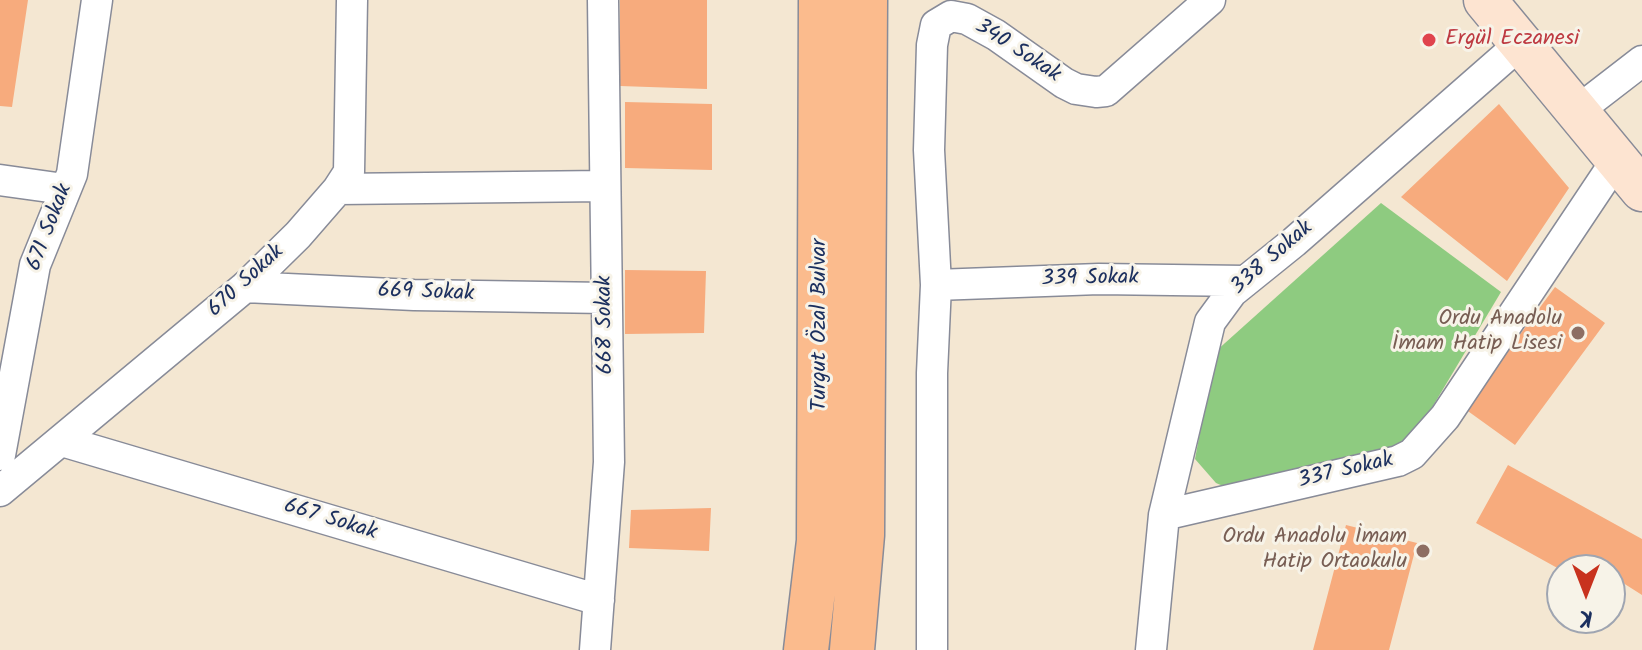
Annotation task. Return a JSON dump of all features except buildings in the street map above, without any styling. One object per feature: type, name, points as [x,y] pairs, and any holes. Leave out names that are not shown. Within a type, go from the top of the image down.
[{"type":"highway","name":"Turgut Özal Bulvar","points":[[806,650],[819,541],[821,0]]},
{"type":"highway","name":"Turgut Özal Bulvar","points":[[852,650],[862,535],[865,0]]},
{"type":"main road","points":[[1485,0],[1629,176]]},
{"type":"street","name":"671 Sokak","points":[[0,455],[35,265],[72,174],[97,0]]},
{"type":"street","name":"670 Sokak","points":[[0,491],[245,287],[298,235],[338,189],[349,172],[352,0]]},
{"type":"street","name":"668 Sokak","points":[[595,650],[609,462],[603,0]]},
{"type":"street","name":"340 Sokak","points":[[936,285],[929,150],[932,45],[936,25],[951,16],[967,19],[996,35],[1064,83],[1076,89],[1096,92],[1106,91],[1210,0]]},
{"type":"street","name":"338 Sokak","points":[[1151,650],[1164,515],[1210,322],[1232,292],[1294,242],[1520,44]]},
{"type":"street","points":[[1576,112],[1642,61]]},
{"type":"street","name":"337 Sokak","points":[[1164,515],[1398,461],[1412,454],[1431,436],[1629,176]]},
{"type":"street","points":[[0,180],[64,189]]},
{"type":"street","points":[[338,189],[604,186]]},
{"type":"street","name":"339 Sokak","points":[[936,285],[1099,279],[1245,281]]},
{"type":"street","points":[[932,650],[932,373],[936,285]]},
{"type":"street","name":"669 Sokak","points":[[245,287],[414,295],[606,298]]},
{"type":"street","name":"667 Sokak","points":[[62,441],[599,600]]},
{"type":"green space","points":[[1381,203],[1501,292],[1424,421],[1397,450],[1230,489],[1216,483],[1195,459],[1215,352]]},
{"type":"place","name":"Ergül Eczanesi","points":[[1429,40]]},
{"type":"place","name":"Ordu Anadolu İmam Hatip Lisesi","points":[[1578,333]]},
{"type":"place","name":"Ordu Anadolu İmam Hatip Ortaokulu","points":[[1423,551]]}]
